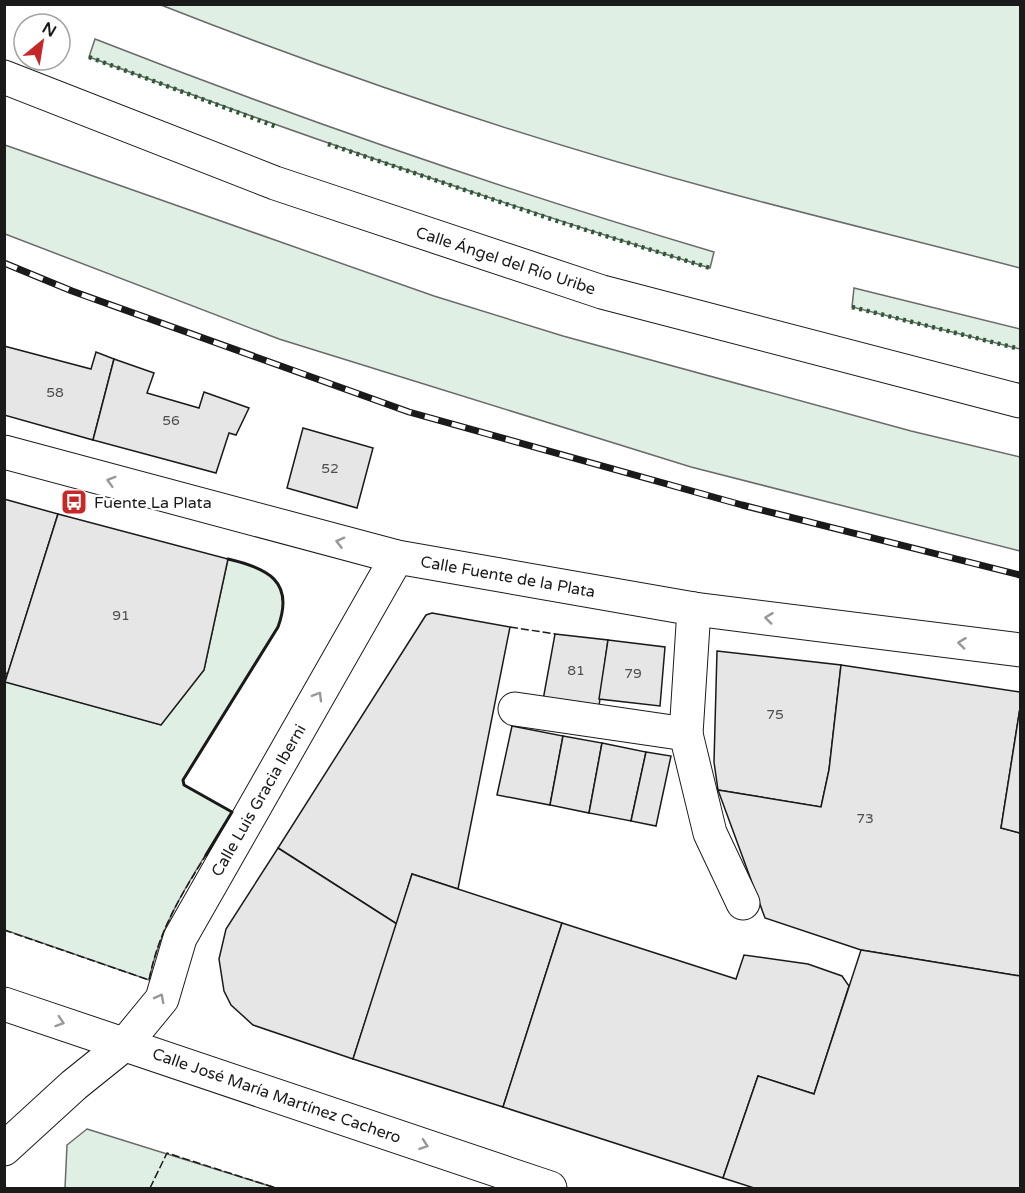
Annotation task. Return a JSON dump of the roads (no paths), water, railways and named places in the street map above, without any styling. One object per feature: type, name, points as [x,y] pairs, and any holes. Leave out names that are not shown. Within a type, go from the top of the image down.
[{"type":"street","name":"Calle Ángel del Río Uribe","points":[[4,77],[275,183],[603,292],[1020,401]]},
{"type":"street","name":"Calle Fuente de la Plata","points":[[4,452],[397,557],[694,609],[1020,650]]},
{"type":"street","name":"Calle Luis Gracia Iberni","points":[[4,1149],[74,1085],[125,1044],[162,999],[180,938],[397,557]]},
{"type":"street","points":[[694,609],[686,734],[710,833],[743,903]]},
{"type":"street","points":[[515,709],[686,734]]},
{"type":"street","name":"Calle José María Martínez Cachero","points":[[4,1004],[550,1188]]},
{"type":"railway","points":[[4,263],[72,291],[409,412],[742,505],[1020,575]]},
{"type":"place","name":"Fuente La Plata","points":[[74,502]]}]
